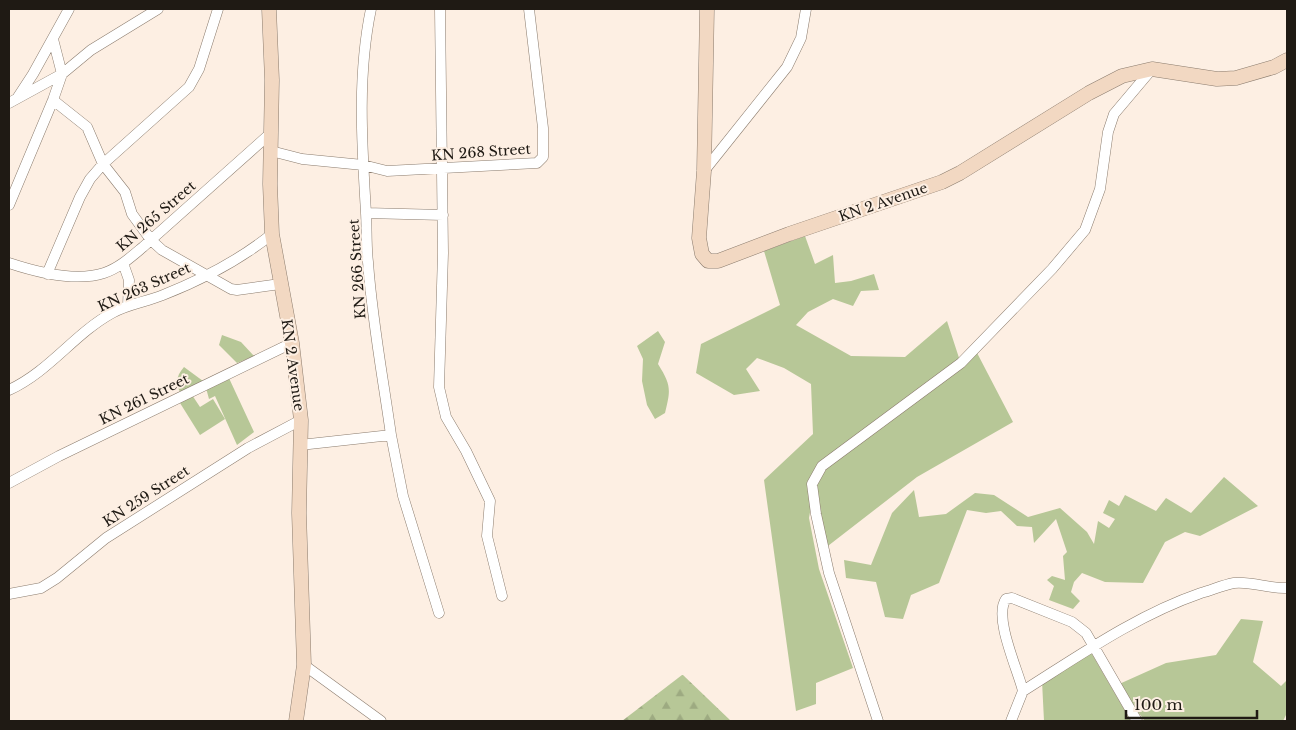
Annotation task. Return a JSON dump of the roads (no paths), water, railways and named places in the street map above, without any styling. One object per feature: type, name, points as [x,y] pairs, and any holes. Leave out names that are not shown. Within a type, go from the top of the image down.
[{"type":"main road","name":"KN 2 Avenue","points":[[269,9],[272,234],[292,343],[301,420],[299,512],[304,665],[296,721]]},
{"type":"main road","name":"KN 2 Avenue","points":[[707,9],[704,171],[700,238],[702,254],[708,261],[718,262],[789,234],[942,182],[960,173],[1089,93],[1122,76],[1152,70],[1216,80],[1236,78],[1274,67],[1287,60]]},
{"type":"street","points":[[12,101],[62,74],[91,50],[158,9]]},
{"type":"street","points":[[47,274],[80,197],[90,179],[103,164],[189,87],[199,69],[218,9]]},
{"type":"street","name":"KN 266 Street","points":[[371,9],[366,34],[361,118],[368,261],[374,327],[391,435],[403,496],[439,613]]},
{"type":"street","points":[[440,9],[443,215],[439,387],[446,418],[466,452],[490,501],[488,536],[502,596]]},
{"type":"street","name":"KN 268 Street","points":[[271,151],[302,159],[363,165],[387,171],[537,163],[543,158],[543,128],[530,9]]},
{"type":"street","points":[[704,171],[788,67],[801,38],[806,9]]},
{"type":"street","points":[[12,101],[53,38],[65,11]]},
{"type":"street","points":[[9,205],[54,100],[62,74],[53,38]]},
{"type":"street","points":[[878,721],[829,574],[814,504],[812,484],[816,473],[822,466],[961,363],[1052,269],[1085,230],[1100,188],[1108,132],[1114,114],[1152,70]]},
{"type":"street","points":[[54,100],[87,127],[103,164],[125,192],[132,214],[151,240],[162,250],[205,275],[237,290],[280,284]]},
{"type":"street","name":"KN 265 Street","points":[[9,264],[47,274],[84,275],[104,273],[124,263],[272,132]]},
{"type":"street","points":[[366,213],[443,215]]},
{"type":"street","name":"KN 263 Street","points":[[9,390],[28,382],[99,321],[128,306],[160,296],[205,275],[251,251],[272,234]]},
{"type":"street","points":[[124,263],[129,280],[128,306]]},
{"type":"street","name":"KN 261 Street","points":[[9,483],[59,456],[292,343]]},
{"type":"street","name":"KN 259 Street","points":[[9,594],[41,588],[57,578],[106,538],[240,453],[301,420]]},
{"type":"street","points":[[300,445],[391,435]]},
{"type":"street","points":[[1011,721],[1024,691],[1094,645],[1161,609],[1231,584],[1243,582],[1273,588],[1287,588]]},
{"type":"street","points":[[1024,691],[1009,651],[1002,610],[1006,599],[1012,598],[1072,622],[1086,633],[1137,721]]},
{"type":"street","points":[[304,665],[381,721]]}]
